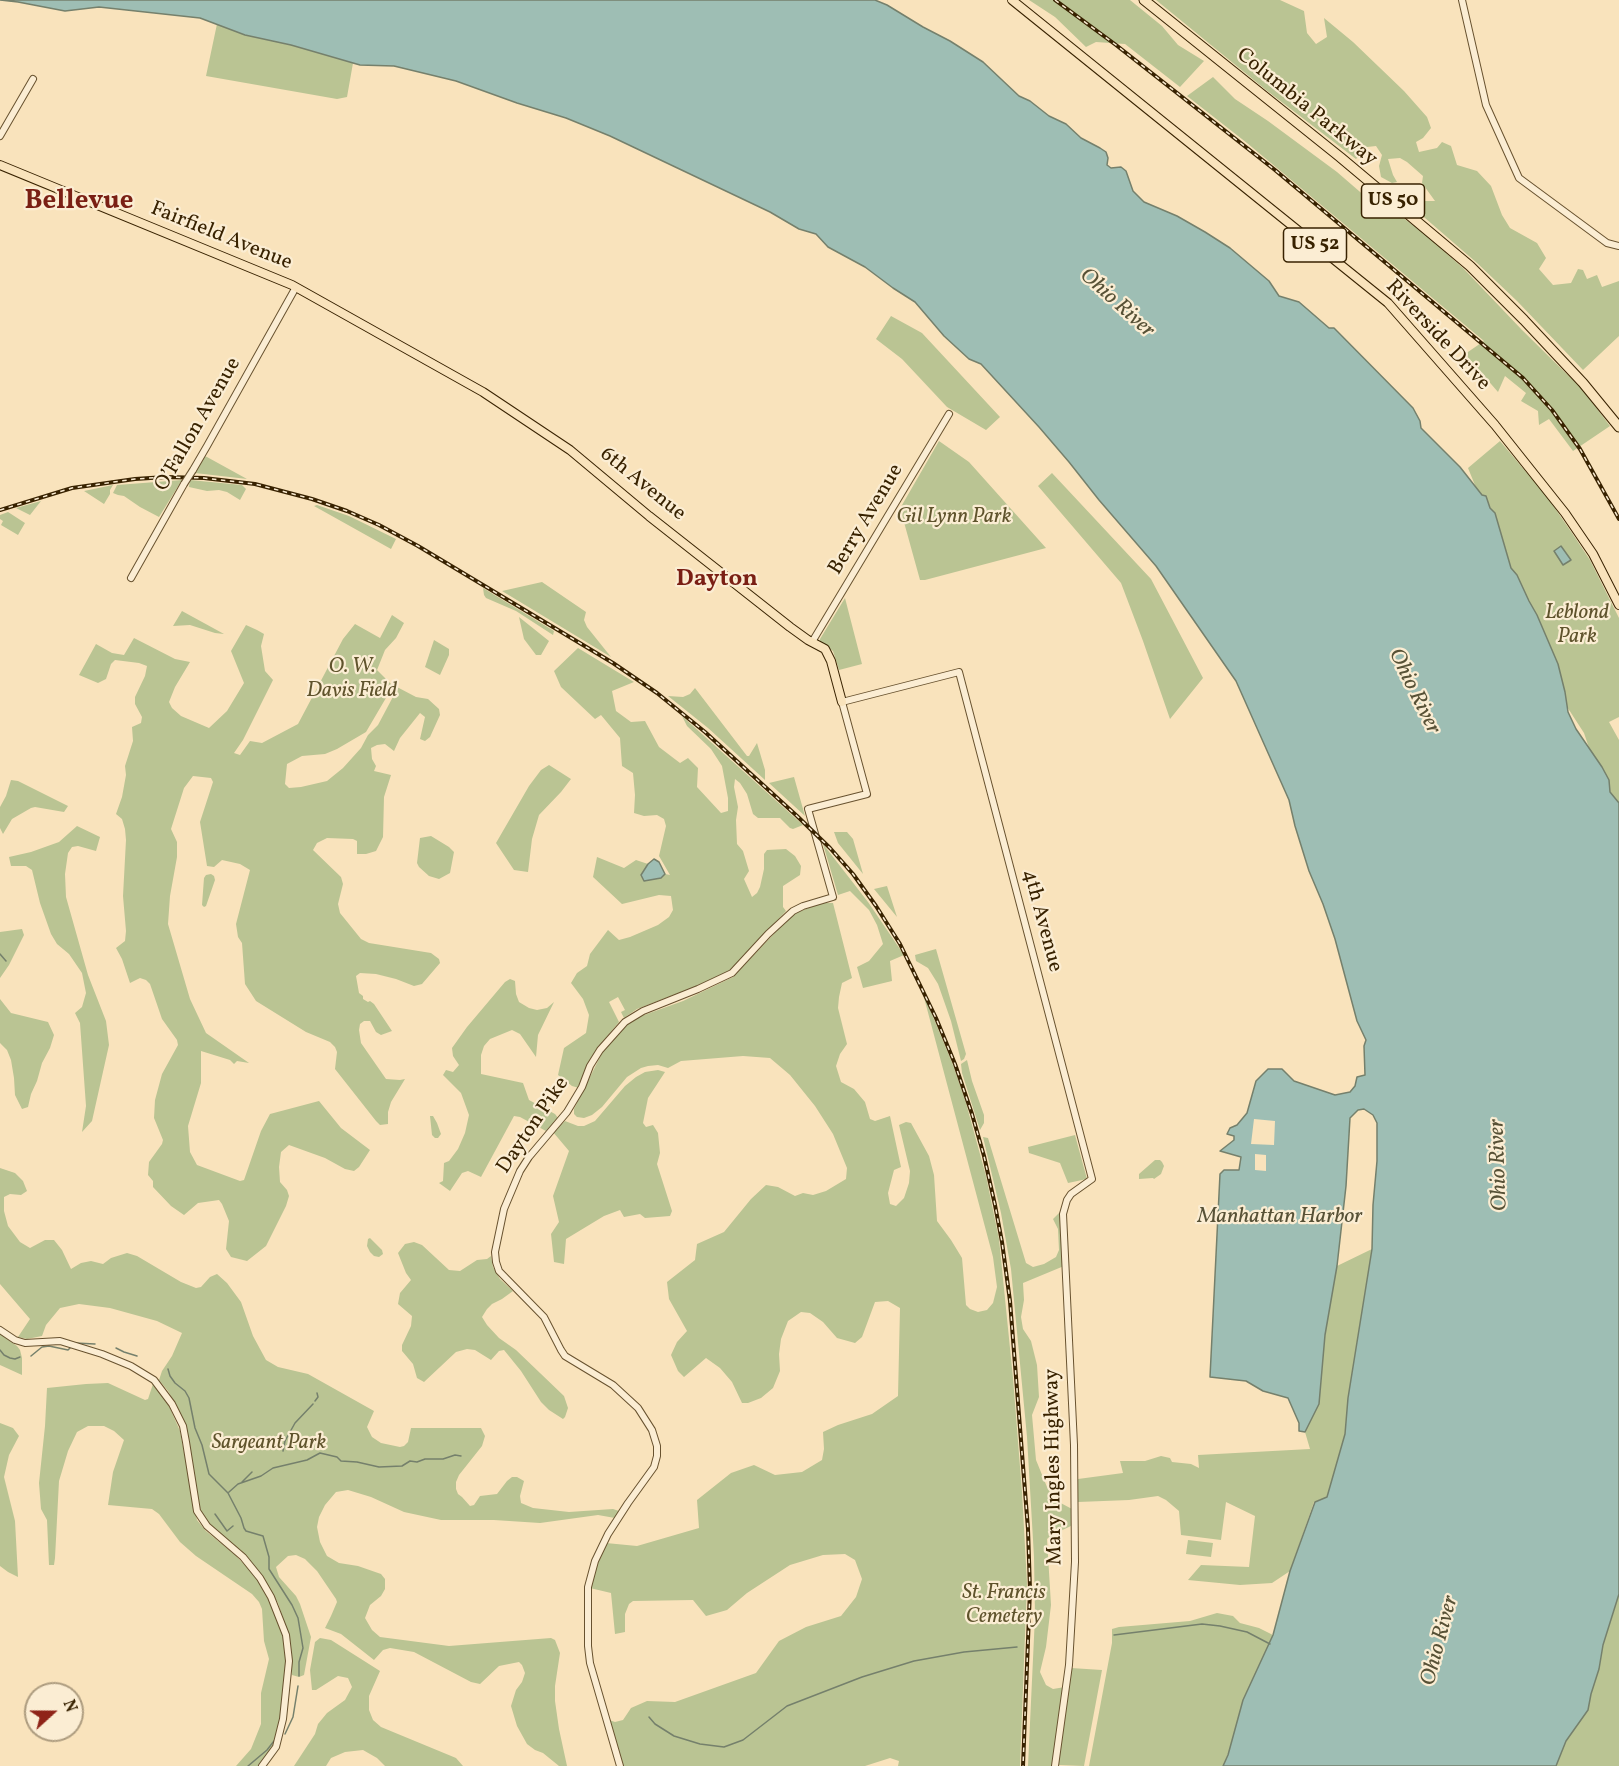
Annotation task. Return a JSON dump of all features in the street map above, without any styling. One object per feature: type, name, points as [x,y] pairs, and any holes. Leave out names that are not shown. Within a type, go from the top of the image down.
[{"type":"highway","name":"Columbia Parkway","points":[[1144,0],[1340,157],[1470,266],[1569,367],[1619,427]]},
{"type":"main road","name":"Riverside Drive","points":[[1012,0],[1388,303],[1495,425],[1565,513],[1593,554],[1619,605]]},
{"type":"main road","name":"Fairfield Avenue","points":[[0,165],[296,287]]},
{"type":"main road","name":"6th Avenue","points":[[296,287],[483,392],[570,450],[650,516],[812,642],[822,647],[830,657],[842,702]]},
{"type":"street","points":[[1462,0],[1486,105],[1519,178],[1607,243],[1619,246]]},
{"type":"street","points":[[0,136],[33,79]]},
{"type":"street","name":"O’Fallon Avenue","points":[[131,578],[296,287]]},
{"type":"street","name":"Berry Avenue","points":[[812,642],[949,414]]},
{"type":"street","name":"4th Avenue","points":[[842,702],[959,672],[1092,1179]]},
{"type":"street","name":"6th Avenue","points":[[833,897],[808,809],[867,794],[842,702]]},
{"type":"street","name":"Dayton Pike","points":[[620,1766],[590,1663],[587,1595],[595,1561],[628,1503],[652,1472],[656,1463],[657,1446],[646,1420],[627,1397],[613,1385],[563,1353],[544,1317],[499,1271],[495,1252],[504,1209],[529,1156],[565,1115],[600,1050],[625,1022],[643,1011],[732,973],[793,911],[833,897]]},
{"type":"street","name":"Mary Ingles Highway","points":[[1055,1766],[1070,1665],[1075,1562],[1074,1445],[1063,1214],[1071,1194],[1092,1179]]},
{"type":"street","points":[[0,1330],[15,1340],[25,1343],[60,1341],[132,1366],[154,1380],[172,1404],[183,1426],[197,1511],[207,1526],[243,1557],[260,1578],[271,1597],[286,1635],[289,1661],[283,1719],[278,1743],[262,1766]]},
{"type":"green space","points":[[1029,0],[1130,0],[1162,26],[1178,45],[1204,61],[1180,87],[1125,44],[1096,42],[1086,47],[1055,17]]},
{"type":"green space","points":[[1156,0],[1280,0],[1304,11],[1307,33],[1316,44],[1327,37],[1324,18],[1353,42],[1404,91],[1427,117],[1431,128],[1423,138],[1416,142],[1419,152],[1437,148],[1442,142],[1451,146],[1457,165],[1477,171],[1491,186],[1502,215],[1510,228],[1537,243],[1546,258],[1539,269],[1553,285],[1571,283],[1578,269],[1583,270],[1587,279],[1597,275],[1602,287],[1619,281],[1619,336],[1583,370],[1477,263],[1395,192],[1424,201],[1435,201],[1422,183],[1423,176],[1407,162],[1400,158],[1388,159],[1397,182],[1392,183],[1381,177],[1379,166],[1382,155],[1376,146],[1367,147],[1356,159],[1266,90]]},
{"type":"green space","points":[[217,24],[245,35],[291,45],[353,63],[347,97],[337,99],[206,76]]},
{"type":"green space","points":[[1213,77],[1235,99],[1337,172],[1374,204],[1383,203],[1421,231],[1463,268],[1583,390],[1610,426],[1573,451],[1549,419],[1539,425],[1538,411],[1521,401],[1526,393],[1505,376],[1498,392],[1465,354],[1484,341],[1247,143],[1187,96]]},
{"type":"green space","points":[[891,316],[922,333],[1000,417],[986,430],[947,407],[902,359],[876,339]]},
{"type":"green space","name":"Gil Lynn Park","points":[[939,441],[969,462],[1046,548],[920,580],[902,515],[898,512]]},
{"type":"green space","name":"Leblond Park","points":[[1500,441],[1548,498],[1572,533],[1590,560],[1619,618],[1619,717],[1609,722],[1619,740],[1619,837],[1584,733],[1562,699],[1468,468]]},
{"type":"green space","points":[[204,456],[207,457],[247,479],[195,473]]},
{"type":"green space","points":[[1052,473],[1151,579],[1203,678],[1170,719],[1121,583],[1038,486]]},
{"type":"green space","points":[[182,480],[159,517],[124,496],[113,493],[117,485]]},
{"type":"green space","points":[[190,480],[242,485],[246,489],[240,500],[227,492],[189,487]]},
{"type":"green space","points":[[113,485],[104,504],[84,491]]},
{"type":"green space","points":[[41,501],[30,515],[16,508]]},
{"type":"green space","points":[[314,506],[349,516],[396,539],[391,549]]},
{"type":"green space","points":[[8,512],[25,523],[18,535],[1,525],[3,521],[0,515]]},
{"type":"green space","points":[[542,582],[586,612],[584,620],[587,627],[611,657],[502,591]]},
{"type":"green space","points":[[483,588],[554,631],[553,635],[516,611],[486,598]]},
{"type":"green space","points":[[845,598],[862,664],[839,670],[833,651],[820,642],[820,639]]},
{"type":"green space","points":[[182,611],[224,634],[190,625],[173,626]]},
{"type":"green space","name":"O. W. Davis Field","points":[[392,615],[404,623],[396,638],[385,650],[377,670],[393,686],[366,732],[325,754],[302,756],[287,764],[285,784],[289,788],[327,781],[343,768],[378,725],[397,687],[416,697],[428,699],[439,709],[440,715],[430,737],[425,741],[420,739],[425,717],[420,713],[400,738],[394,751],[385,744],[371,748],[372,759],[376,766],[374,771],[391,775],[384,797],[383,837],[376,851],[357,854],[357,841],[327,838],[317,843],[313,850],[341,877],[343,884],[338,904],[340,913],[361,939],[369,943],[431,953],[439,959],[440,963],[422,984],[414,986],[376,974],[360,973],[356,976],[359,993],[363,999],[374,1004],[392,1031],[381,1035],[376,1032],[370,1021],[364,1021],[360,1024],[359,1030],[361,1043],[386,1079],[405,1079],[391,1102],[388,1124],[380,1125],[376,1121],[335,1069],[337,1052],[330,1042],[306,1032],[256,1001],[245,984],[242,943],[238,937],[236,924],[250,870],[240,864],[222,860],[214,867],[207,866],[200,822],[213,782],[211,778],[193,776],[184,788],[171,829],[177,842],[177,857],[168,924],[190,999],[206,1033],[249,1063],[237,1061],[234,1064],[230,1060],[201,1051],[201,1083],[188,1126],[190,1152],[197,1165],[240,1181],[244,1180],[261,1131],[270,1114],[319,1101],[341,1128],[370,1150],[354,1171],[289,1145],[281,1152],[280,1182],[289,1196],[286,1206],[266,1246],[247,1261],[231,1257],[226,1249],[229,1221],[219,1200],[198,1203],[184,1215],[171,1206],[153,1187],[153,1181],[148,1175],[149,1162],[163,1140],[154,1118],[155,1100],[162,1074],[178,1045],[162,1019],[150,984],[140,978],[130,983],[116,948],[125,941],[126,931],[123,896],[126,840],[122,819],[116,814],[122,797],[126,775],[125,766],[133,741],[132,727],[141,723],[142,717],[135,704],[135,697],[147,666],[115,660],[111,664],[106,679],[98,683],[79,675],[96,644],[112,653],[124,655],[134,638],[175,659],[190,662],[169,702],[181,716],[209,728],[227,711],[244,683],[231,651],[246,625],[257,630],[264,634],[261,646],[265,671],[273,680],[243,740],[234,753],[240,755],[250,741],[262,743],[298,724],[343,639],[355,624],[380,638]]},
{"type":"green space","points":[[519,617],[549,641],[541,655],[536,655],[524,639]]},
{"type":"green space","points":[[434,640],[449,649],[449,655],[440,675],[425,667]]},
{"type":"green space","points":[[578,648],[634,682],[612,691],[616,711],[631,722],[645,721],[659,747],[680,763],[688,758],[698,768],[697,787],[721,813],[728,811],[722,766],[711,749],[687,726],[682,716],[803,825],[793,829],[780,818],[758,818],[753,814],[747,794],[735,779],[734,787],[738,807],[737,844],[743,851],[749,871],[744,879],[752,897],[760,887],[764,869],[764,854],[767,850],[786,849],[795,856],[801,866],[800,875],[783,886],[783,907],[786,911],[733,969],[697,986],[637,1009],[624,1018],[621,1012],[625,1010],[618,997],[609,1002],[619,1022],[597,1049],[579,1088],[572,1086],[558,1075],[564,1048],[586,1033],[589,1015],[583,999],[571,983],[577,973],[587,966],[590,954],[608,930],[619,940],[630,937],[658,925],[669,917],[673,910],[671,896],[659,895],[622,904],[593,877],[597,857],[624,868],[636,860],[648,864],[641,875],[661,878],[665,874],[670,875],[659,856],[666,826],[664,819],[657,815],[644,816],[634,813],[633,773],[622,766],[620,738],[601,715],[595,719],[561,687],[554,671]]},
{"type":"green space","points":[[695,688],[747,756],[757,743],[765,770],[765,780],[708,728],[668,696],[683,697]]},
{"type":"green space","points":[[549,765],[571,779],[539,815],[532,839],[528,872],[514,870],[496,843],[529,786],[541,770]]},
{"type":"green space","points":[[794,777],[805,816],[769,783]]},
{"type":"green space","points":[[11,780],[18,781],[68,806],[64,812],[31,808],[12,819],[3,834],[0,828],[0,807]]},
{"type":"green space","points":[[77,826],[100,837],[96,851],[78,846],[72,847],[68,853],[65,874],[66,897],[88,975],[106,1021],[109,1045],[92,1121],[82,1132],[86,1106],[80,1023],[75,1013],[82,1007],[86,993],[82,973],[51,934],[32,870],[26,866],[11,866],[9,857],[59,842]]},
{"type":"green space","points":[[834,832],[847,832],[853,839],[863,874],[838,843]]},
{"type":"green space","points":[[431,836],[454,852],[450,873],[439,879],[429,876],[417,863],[420,838]]},
{"type":"green space","points":[[823,844],[868,902],[904,955],[890,961],[892,981],[863,988],[857,967],[869,961],[883,944],[869,910],[850,891],[838,895]]},
{"type":"green space","points":[[211,874],[215,880],[204,907],[202,905],[204,878]]},
{"type":"green space","points":[[887,886],[897,917],[874,889]]},
{"type":"green space","name":"St. Francis Cemetery","points":[[822,903],[833,903],[852,978],[842,983],[839,997],[838,1008],[847,1044],[836,1066],[841,1082],[854,1089],[865,1102],[870,1119],[875,1121],[890,1116],[901,1167],[894,1170],[888,1193],[890,1204],[896,1206],[904,1198],[910,1171],[899,1125],[906,1122],[911,1123],[929,1156],[934,1175],[937,1221],[962,1258],[966,1305],[978,1312],[987,1310],[993,1303],[997,1287],[993,1257],[922,990],[953,1065],[986,1176],[999,1239],[1022,1492],[1027,1583],[1020,1766],[898,1766],[899,1761],[890,1758],[865,1766],[623,1766],[609,1720],[615,1722],[623,1720],[631,1708],[647,1701],[675,1702],[756,1673],[779,1641],[806,1627],[841,1616],[856,1597],[862,1579],[855,1560],[845,1554],[823,1555],[790,1565],[747,1593],[727,1610],[706,1616],[693,1600],[633,1601],[629,1604],[625,1614],[625,1632],[615,1634],[611,1593],[590,1588],[606,1543],[637,1546],[699,1528],[697,1500],[731,1473],[754,1465],[775,1475],[802,1472],[822,1460],[823,1432],[872,1414],[898,1396],[900,1308],[888,1301],[875,1302],[862,1337],[855,1343],[837,1338],[823,1322],[810,1313],[801,1312],[788,1321],[781,1339],[780,1371],[773,1388],[761,1398],[748,1403],[742,1403],[732,1382],[720,1368],[706,1358],[684,1377],[678,1371],[671,1355],[677,1342],[687,1331],[669,1299],[667,1282],[695,1260],[697,1244],[724,1232],[751,1199],[766,1185],[778,1187],[795,1196],[803,1193],[813,1195],[826,1191],[846,1179],[847,1168],[833,1134],[815,1106],[790,1075],[770,1058],[743,1056],[681,1061],[668,1068],[658,1065],[648,1066],[627,1077],[602,1107],[592,1115],[584,1118],[577,1117],[574,1109],[603,1051],[633,1019],[683,1001],[733,977],[788,919],[798,912]]},
{"type":"green space","points":[[22,929],[24,935],[0,978],[0,932]]},
{"type":"green space","points":[[936,949],[966,1054],[961,1061],[951,1021],[938,984],[928,968],[916,961],[915,955]]},
{"type":"green space","points":[[510,979],[515,981],[519,1002],[529,1008],[537,1010],[547,1008],[554,1002],[538,1035],[536,1057],[520,1034],[512,1030],[490,1039],[484,1046],[481,1055],[481,1074],[523,1083],[529,1100],[555,1114],[558,1118],[546,1131],[514,1116],[481,1177],[468,1171],[462,1173],[450,1191],[439,1183],[443,1181],[444,1163],[449,1161],[458,1149],[469,1115],[461,1093],[443,1075],[446,1070],[453,1072],[459,1065],[453,1056],[452,1048],[467,1027]]},
{"type":"green space","points":[[0,999],[11,1013],[48,1022],[54,1035],[28,1107],[22,1109],[15,1095],[11,1060],[7,1050],[0,1043]]},
{"type":"green space","points":[[967,1060],[984,1115],[984,1123],[980,1130],[962,1073],[961,1064]]},
{"type":"green space","points":[[658,1070],[665,1072],[648,1098],[643,1123],[646,1127],[653,1125],[658,1133],[660,1153],[657,1164],[672,1211],[670,1216],[645,1218],[640,1214],[624,1217],[620,1210],[604,1216],[566,1239],[564,1264],[554,1262],[551,1234],[559,1222],[553,1196],[569,1151],[553,1132],[565,1121],[584,1126],[595,1121],[625,1086],[636,1077],[645,1072]]},
{"type":"green space","points":[[430,1116],[433,1116],[441,1134],[438,1138],[432,1135]]},
{"type":"green space","points":[[1075,1135],[1087,1179],[1068,1183],[1060,1163],[1029,1153],[1028,1147]]},
{"type":"green space","points":[[983,1137],[988,1138],[1026,1263],[1033,1267],[1056,1257],[1059,1250],[1058,1229],[1053,1219],[1063,1209],[1064,1266],[1023,1283],[1024,1300],[1021,1317],[1023,1329],[1031,1341],[1037,1365],[1039,1397],[1032,1415],[1036,1460],[1055,1500],[1072,1509],[1073,1525],[1047,1539],[1051,1605],[1046,1647],[1040,1672],[1046,1685],[1053,1689],[1065,1687],[1052,1766],[1028,1766],[1035,1616],[1027,1437],[1011,1269],[1001,1213]]},
{"type":"green space","points":[[1155,1160],[1160,1160],[1164,1166],[1161,1174],[1154,1179],[1139,1179],[1139,1174]]},
{"type":"green space","name":"Sargeant Park","points":[[0,1168],[15,1173],[23,1181],[27,1191],[21,1195],[10,1194],[4,1197],[4,1211],[8,1226],[20,1242],[30,1248],[45,1240],[54,1240],[62,1250],[71,1269],[81,1263],[91,1261],[103,1264],[111,1258],[127,1253],[137,1256],[181,1282],[196,1288],[201,1287],[210,1277],[217,1274],[241,1302],[253,1336],[266,1360],[278,1367],[308,1374],[374,1411],[367,1427],[372,1437],[381,1443],[404,1446],[408,1442],[411,1428],[481,1428],[485,1436],[482,1446],[456,1482],[458,1494],[470,1506],[474,1505],[480,1496],[497,1494],[507,1481],[512,1477],[517,1477],[524,1481],[520,1496],[521,1503],[533,1508],[569,1512],[613,1509],[619,1511],[615,1518],[598,1515],[540,1523],[441,1520],[404,1512],[371,1497],[348,1490],[336,1492],[319,1517],[317,1527],[320,1542],[327,1556],[339,1563],[358,1566],[381,1574],[385,1579],[385,1589],[381,1596],[370,1605],[365,1618],[372,1630],[380,1637],[449,1646],[551,1638],[555,1640],[560,1653],[555,1701],[567,1766],[559,1766],[527,1744],[517,1726],[511,1706],[525,1673],[519,1662],[499,1666],[480,1684],[471,1682],[414,1652],[390,1648],[383,1650],[374,1660],[341,1634],[325,1628],[337,1602],[336,1599],[317,1571],[305,1559],[296,1555],[288,1556],[276,1567],[279,1577],[300,1604],[311,1637],[304,1675],[299,1677],[292,1675],[292,1654],[278,1603],[258,1570],[210,1525],[200,1508],[187,1431],[177,1407],[159,1380],[182,1333],[157,1321],[110,1308],[79,1304],[60,1308],[46,1325],[42,1336],[27,1339],[18,1337],[30,1319],[0,1284]]},
{"type":"green space","points":[[370,1238],[382,1250],[383,1254],[379,1257],[374,1256],[367,1246]]},
{"type":"green space","points":[[414,1242],[422,1245],[449,1270],[460,1271],[477,1260],[491,1256],[493,1267],[500,1279],[513,1291],[492,1304],[482,1317],[499,1338],[516,1350],[564,1396],[568,1408],[563,1419],[541,1402],[504,1350],[499,1351],[491,1360],[475,1350],[467,1349],[456,1352],[424,1382],[417,1378],[413,1364],[402,1351],[412,1316],[398,1304],[400,1293],[411,1280],[398,1253],[405,1244]]},
{"type":"green space","points":[[1372,1249],[1348,1398],[1345,1434],[1327,1497],[1314,1502],[1290,1571],[1272,1583],[1240,1585],[1188,1580],[1201,1565],[1249,1567],[1255,1516],[1226,1502],[1221,1540],[1181,1535],[1179,1511],[1158,1496],[1129,1500],[1078,1502],[1078,1479],[1123,1473],[1120,1461],[1145,1461],[1161,1456],[1170,1458],[1172,1462],[1191,1464],[1199,1468],[1198,1455],[1310,1449],[1305,1432],[1319,1404],[1325,1335],[1337,1266]]},
{"type":"green space","points":[[0,1334],[20,1350],[22,1375],[0,1365]]},
{"type":"green space","points":[[108,1383],[145,1400],[148,1399],[153,1384],[169,1406],[180,1431],[197,1520],[206,1531],[253,1573],[270,1600],[278,1620],[285,1644],[283,1704],[275,1745],[258,1766],[236,1766],[251,1749],[261,1724],[261,1693],[269,1659],[264,1641],[262,1609],[259,1602],[252,1594],[196,1556],[180,1542],[159,1514],[152,1509],[108,1505],[113,1472],[124,1440],[104,1426],[88,1426],[77,1432],[68,1451],[59,1481],[54,1565],[49,1565],[47,1520],[41,1509],[39,1483],[47,1388]]},
{"type":"green space","points":[[0,1423],[13,1428],[19,1436],[9,1455],[4,1477],[15,1521],[18,1577],[0,1566]]},
{"type":"green space","points":[[1188,1540],[1213,1543],[1211,1557],[1186,1554]]},
{"type":"green space","points":[[1619,1594],[1619,1766],[1556,1766],[1566,1741],[1588,1710],[1603,1645]]},
{"type":"green space","points":[[1217,1613],[1233,1616],[1240,1623],[1273,1635],[1243,1700],[1223,1766],[1089,1766],[1112,1643],[1112,1629],[1190,1621]]},
{"type":"green space","points":[[320,1638],[331,1640],[380,1671],[369,1696],[369,1710],[373,1720],[381,1727],[456,1758],[463,1766],[385,1766],[363,1750],[345,1752],[331,1758],[326,1766],[294,1766],[315,1734],[318,1724],[327,1713],[345,1700],[352,1687],[348,1678],[338,1676],[316,1690],[312,1690],[310,1670],[315,1642]]},
{"type":"green space","points":[[1071,1668],[1102,1670],[1084,1766],[1058,1765]]},
{"type":"water","points":[[0,0],[875,0],[983,62],[1019,96],[1030,101],[1049,116],[1066,124],[1081,138],[1106,152],[1107,165],[1111,168],[1121,167],[1126,171],[1133,191],[1144,202],[1177,216],[1230,248],[1269,281],[1279,296],[1299,302],[1329,328],[1334,328],[1413,408],[1421,428],[1460,467],[1482,495],[1486,496],[1490,508],[1495,513],[1511,568],[1517,575],[1537,615],[1558,664],[1568,712],[1576,729],[1602,767],[1609,780],[1610,792],[1619,803],[1619,1594],[1603,1645],[1588,1710],[1566,1741],[1556,1766],[1223,1766],[1243,1700],[1273,1635],[1290,1571],[1315,1502],[1327,1497],[1345,1434],[1348,1398],[1372,1249],[1377,1123],[1373,1115],[1364,1109],[1358,1110],[1350,1118],[1346,1186],[1337,1266],[1325,1335],[1319,1404],[1305,1432],[1299,1431],[1299,1423],[1288,1398],[1263,1391],[1246,1381],[1210,1377],[1220,1174],[1224,1170],[1239,1170],[1241,1157],[1220,1151],[1234,1140],[1234,1136],[1227,1134],[1230,1128],[1237,1125],[1247,1113],[1256,1081],[1268,1069],[1282,1069],[1294,1081],[1335,1095],[1350,1092],[1355,1086],[1357,1077],[1365,1075],[1364,1046],[1366,1040],[1357,1021],[1335,939],[1309,871],[1289,800],[1236,681],[1156,566],[1039,427],[981,364],[969,359],[944,336],[915,302],[865,267],[828,247],[816,234],[799,229],[770,212],[610,136],[566,118],[456,81],[394,66],[360,65],[291,45],[245,35],[200,18],[99,7],[65,11]]},
{"type":"water","points":[[1561,546],[1571,560],[1563,565],[1554,551]]},
{"type":"water","points":[[654,859],[659,862],[665,874],[661,878],[644,881],[641,875]]},
{"type":"pier","points":[[1254,1119],[1275,1121],[1274,1145],[1251,1144]]},
{"type":"pier","points":[[1255,1154],[1266,1155],[1266,1171],[1255,1170]]},
{"type":"waterway","points":[[0,954],[6,961]]},
{"type":"waterway","points":[[75,1343],[95,1344]]},
{"type":"waterway","points":[[31,1356],[42,1347],[68,1350],[71,1347]]},
{"type":"waterway","points":[[116,1348],[137,1356]]},
{"type":"waterway","points":[[0,1350],[10,1358],[20,1357]]},
{"type":"waterway","points":[[168,1369],[175,1383],[185,1391],[189,1398],[195,1428],[209,1474],[228,1493],[246,1531],[263,1536],[269,1557],[269,1569],[298,1618],[303,1648],[299,1662],[299,1676]]},
{"type":"waterway","points":[[315,1401],[318,1397],[317,1393]]},
{"type":"waterway","points":[[283,1451],[285,1441],[295,1423],[313,1404]]},
{"type":"waterway","points":[[229,1492],[238,1484],[261,1476],[273,1468],[307,1460],[320,1453],[337,1457],[341,1461],[379,1467],[402,1466],[410,1461],[461,1456]]},
{"type":"waterway","points":[[242,1482],[252,1472]]},
{"type":"waterway","points":[[215,1514],[227,1531],[233,1526]]},
{"type":"waterway","points":[[1114,1635],[1202,1624],[1247,1632],[1270,1644]]},
{"type":"waterway","points":[[649,1717],[655,1724],[674,1736],[700,1744],[724,1747],[743,1740],[787,1706],[862,1677],[914,1661],[964,1652],[1017,1647]]},
{"type":"waterway","points":[[285,1734],[293,1717],[298,1686]]},
{"type":"waterway","points":[[248,1766],[274,1741]]},
{"type":"railway","points":[[1055,0],[1275,170],[1523,378],[1552,410],[1580,449],[1619,519]]},
{"type":"railway","points":[[0,510],[72,488],[166,477],[204,478],[255,484],[347,511],[418,546],[613,663],[657,693],[705,732],[797,816],[853,874],[900,944],[936,1018],[972,1114],[995,1205],[1010,1301],[1028,1529],[1030,1590],[1023,1766]]},
{"type":"district","name":"Bellevue","points":[[79,203]]},
{"type":"district","name":"Dayton","points":[[717,581]]},
{"type":"water label","name":"Ohio River","points":[[1116,304]]},
{"type":"water label","name":"Ohio River","points":[[1413,692]]},
{"type":"water label","name":"Ohio River","points":[[1500,1165]]},
{"type":"water label","name":"Manhattan Harbor","points":[[1280,1218]]},
{"type":"water label","name":"Ohio River","points":[[1441,1641]]}]
